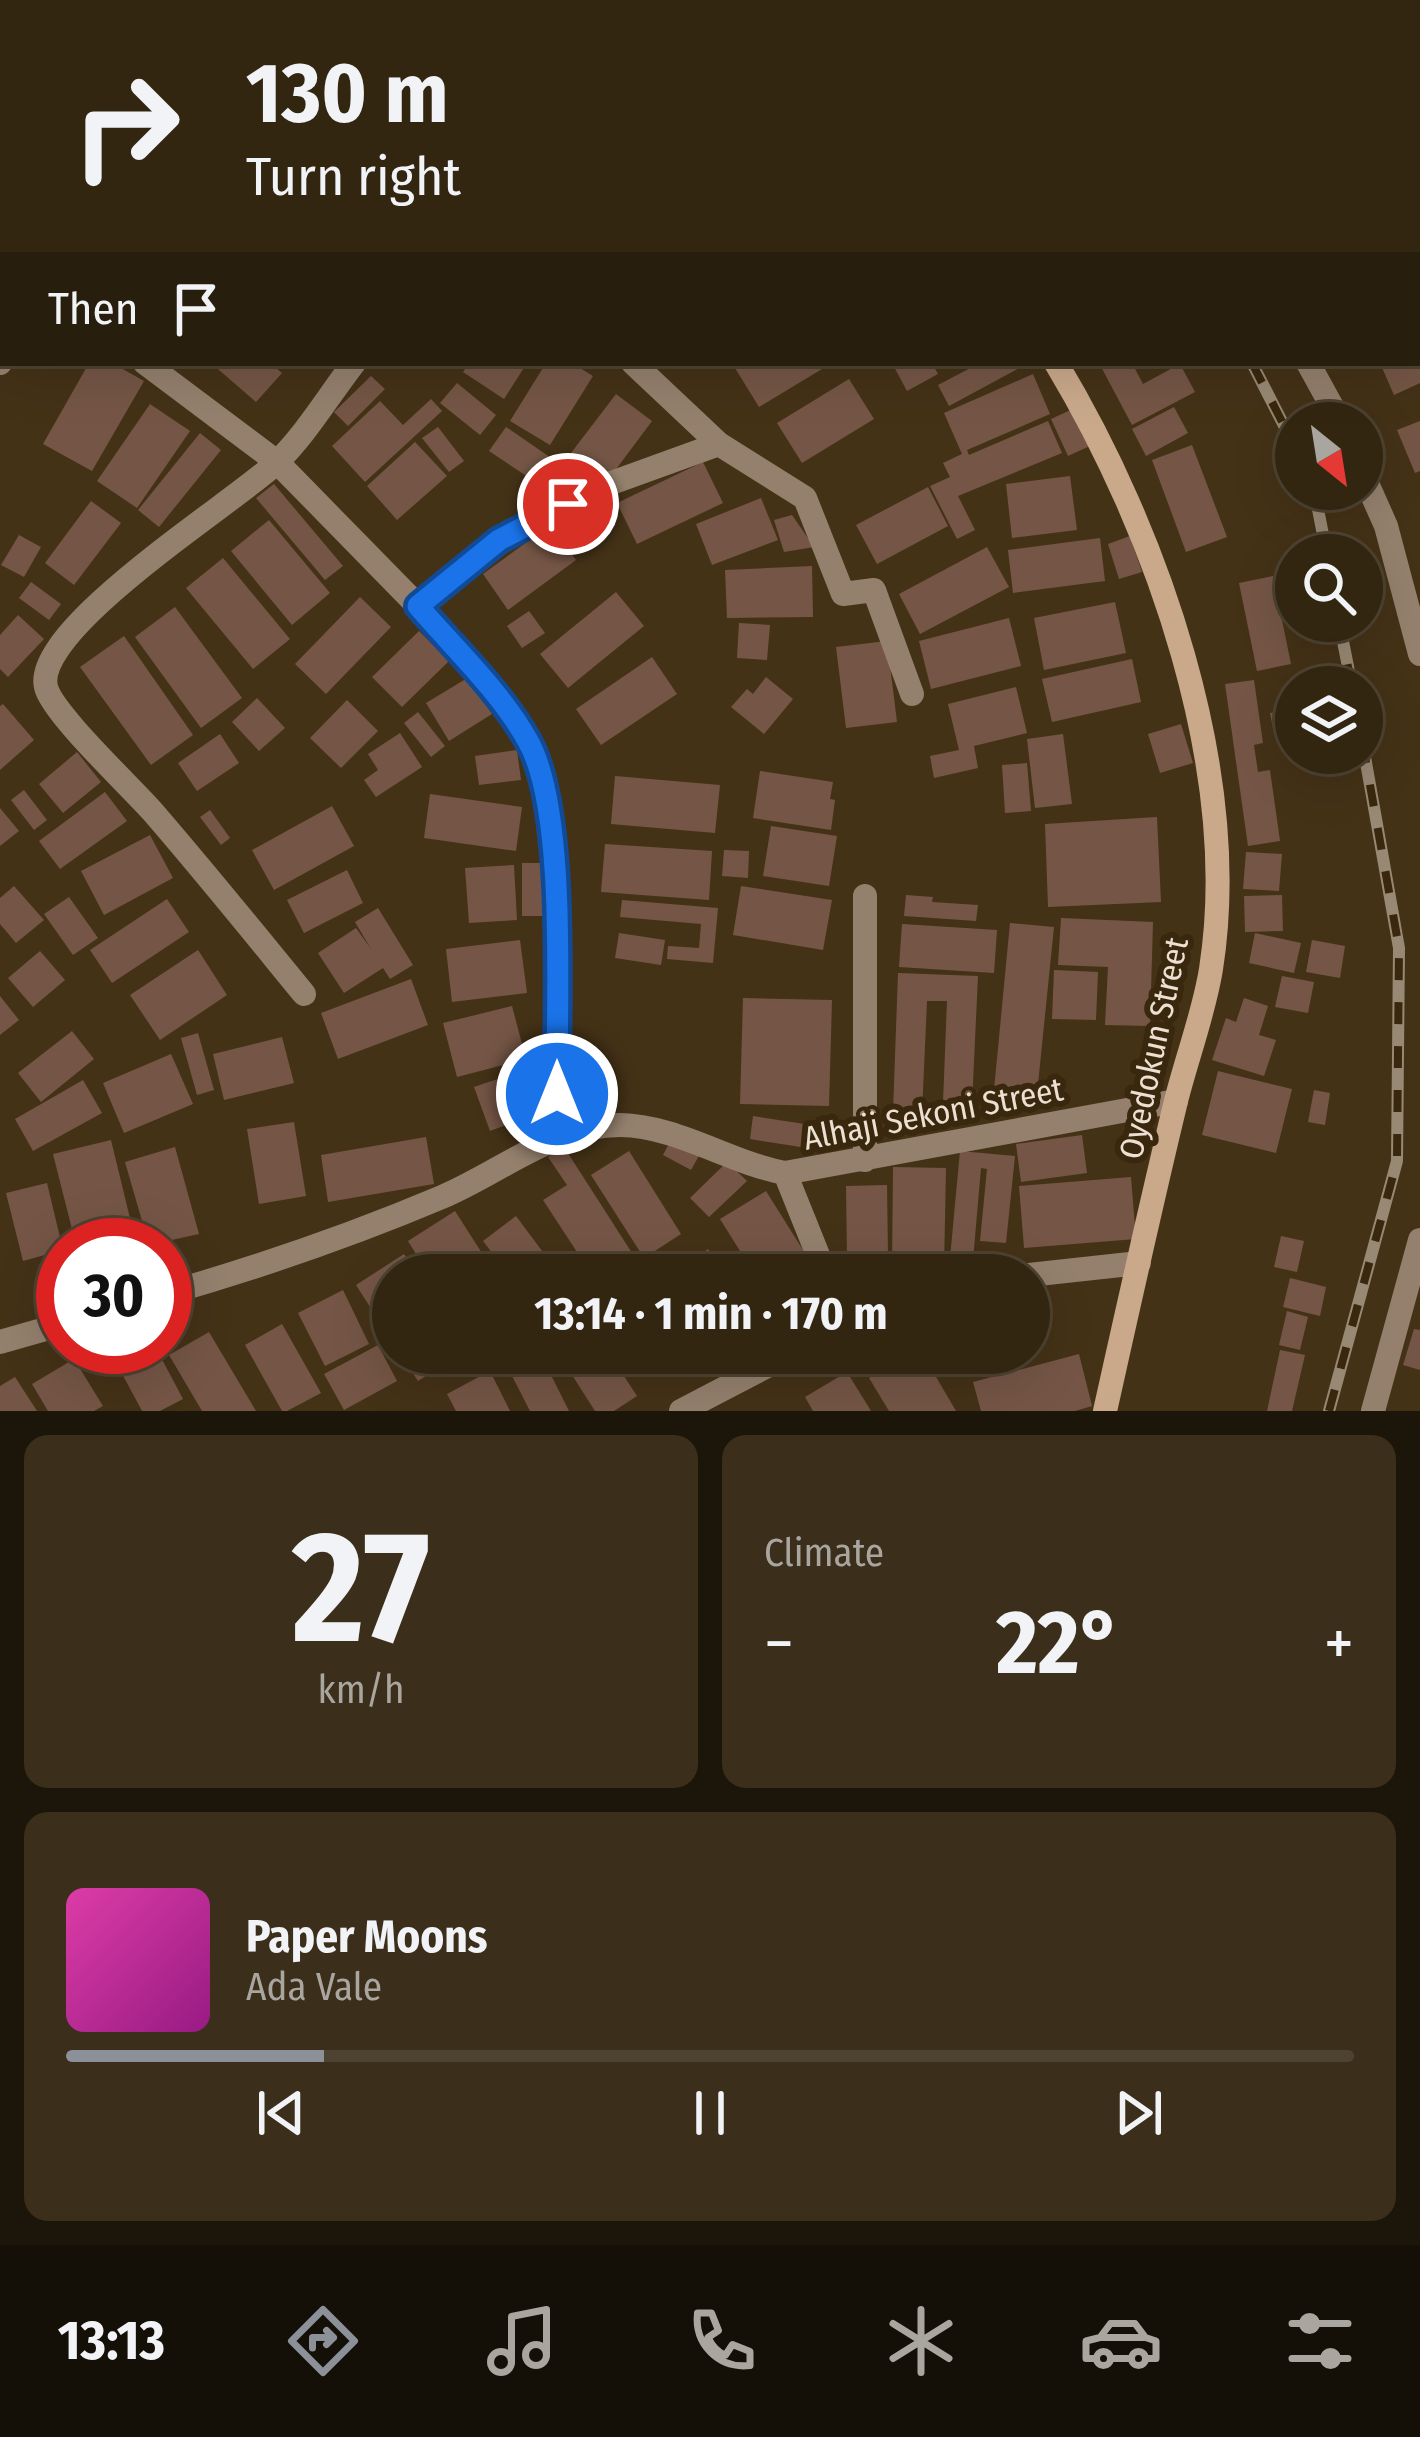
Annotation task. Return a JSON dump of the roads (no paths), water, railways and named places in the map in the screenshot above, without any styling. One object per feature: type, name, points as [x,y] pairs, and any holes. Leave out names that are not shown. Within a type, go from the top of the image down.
[{"type":"street","points":[[149,366],[278,462],[418,606],[499,700],[530,744],[546,792],[555,879],[557,1138]]},
{"type":"street","points":[[304,994],[48,694],[44,680],[56,651],[83,615],[278,462],[351,366]]},
{"type":"street","points":[[636,366],[719,444],[805,498],[843,594],[874,590],[912,694]]},
{"type":"street","name":"Oyedokun Street","points":[[1058,366],[1118,479],[1165,603],[1196,710],[1210,787],[1216,872],[1211,969],[1176,1101],[1107,1410]]},
{"type":"street","points":[[1309,366],[1329,402]]},
{"type":"street","points":[[418,606],[499,540],[603,486],[719,444]]},
{"type":"street","points":[[1379,510],[1410,573],[1420,654]]},
{"type":"street","points":[[865,896],[866,1160]]},
{"type":"street","name":"Alhaji Sekoni Street","points":[[192,1286],[273,1262],[445,1196],[557,1138],[614,1125],[657,1127],[748,1166],[785,1173],[1176,1101]]},
{"type":"street","points":[[785,1173],[818,1254]]},
{"type":"street","points":[[1373,1411],[1420,1240]]},
{"type":"street","points":[[1050,1273],[1139,1263]]},
{"type":"street","points":[[0,1342],[36,1332]]},
{"type":"street","points":[[681,1411],[752,1374]]},
{"type":"railway","points":[[1254,366],[1275,408]]},
{"type":"railway","points":[[1318,510],[1323,534]]},
{"type":"railway","points":[[1343,642],[1348,666]]},
{"type":"railway","points":[[1329,1411],[1397,1161],[1399,948],[1368,774]]}]
